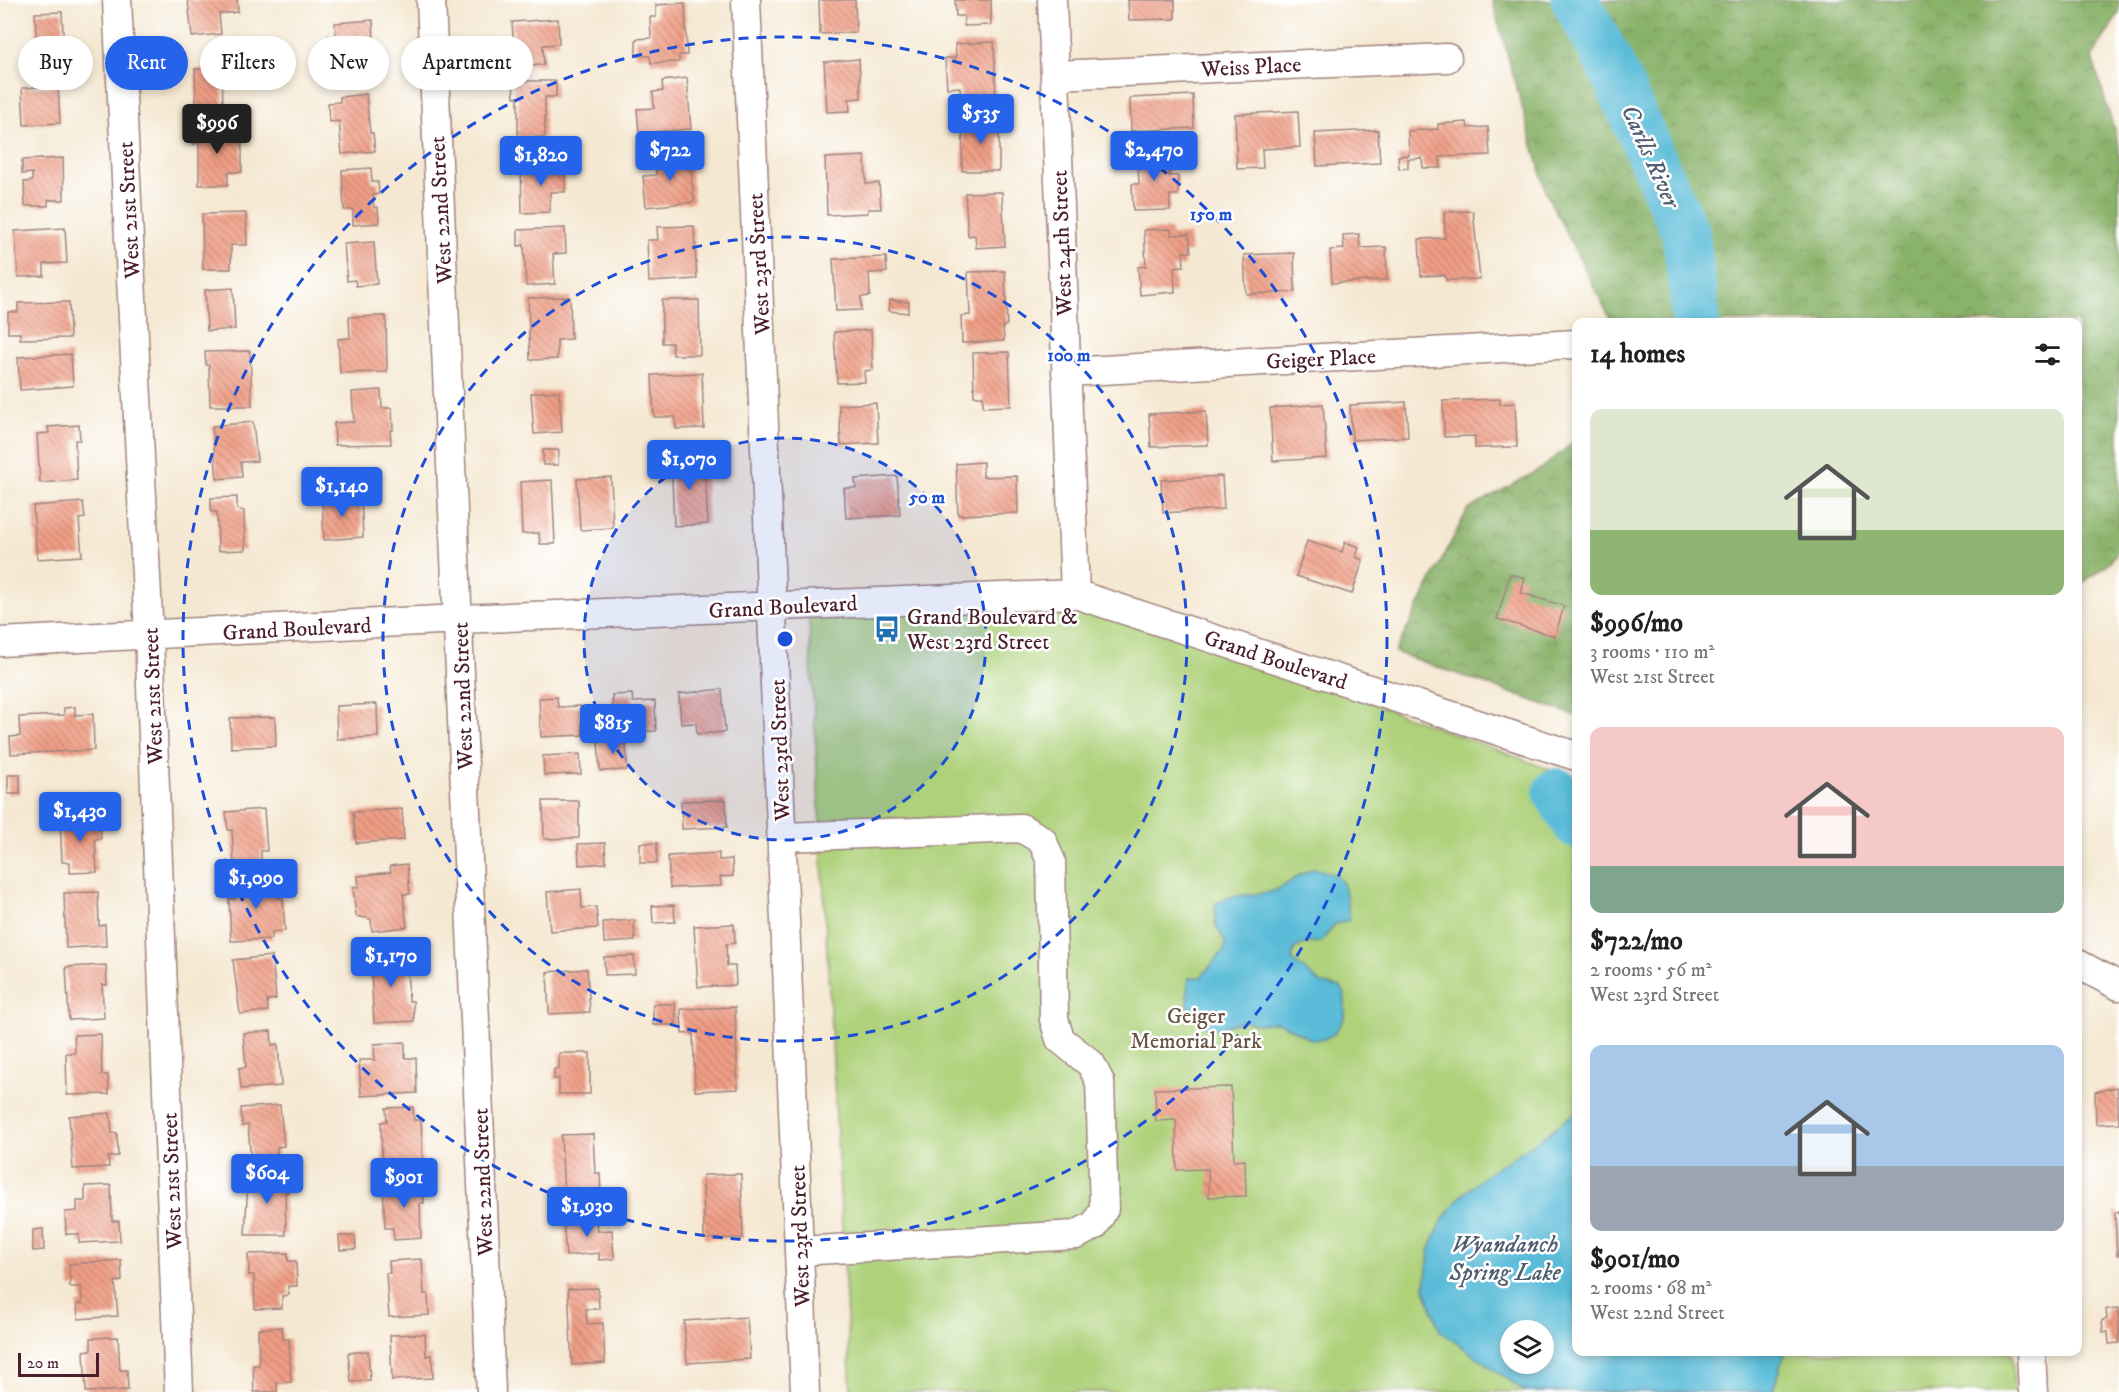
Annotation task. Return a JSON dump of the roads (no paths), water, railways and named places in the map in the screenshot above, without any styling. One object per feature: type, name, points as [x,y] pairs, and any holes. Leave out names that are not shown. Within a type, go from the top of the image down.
[{"type":"street","name":"West 21st Street","points":[[117,0],[149,636],[179,1392]]},
{"type":"street","name":"West 22nd Street","points":[[431,0],[491,1392]]},
{"type":"street","name":"West 23rd Street","points":[[746,0],[774,607],[805,1392]]},
{"type":"street","name":"West 24th Street","points":[[1052,0],[1075,594]]},
{"type":"street","name":"Weiss Place","points":[[1056,75],[1447,58]]},
{"type":"street","name":"Geiger Place","points":[[1066,372],[1572,344]]},
{"type":"street","name":"Grand Boulevard","points":[[0,642],[459,619],[1075,594],[1572,755]]},
{"type":"street","points":[[783,837],[1021,828],[1042,840],[1051,861],[1054,1019],[1060,1039],[1091,1064],[1100,1082],[1104,1209],[1095,1225],[1076,1235],[799,1251]]},
{"type":"street","points":[[2082,966],[2119,986]]},
{"type":"street","points":[[2031,1356],[2033,1392]]},
{"type":"water","points":[[1314,869],[1341,880],[1346,893],[1350,919],[1334,925],[1321,942],[1306,943],[1294,949],[1292,960],[1322,984],[1341,987],[1345,998],[1345,1017],[1334,1034],[1324,1039],[1312,1040],[1278,1022],[1258,1024],[1243,1021],[1211,1030],[1203,1026],[1193,1015],[1187,995],[1189,978],[1201,977],[1224,950],[1225,941],[1216,926],[1215,904],[1230,897],[1270,892]]},
{"type":"water","name":"Wyandanch Spring Lake","points":[[1572,1115],[1572,1356],[1784,1356],[1772,1392],[1526,1392],[1501,1374],[1554,1374],[1554,1320],[1500,1320],[1500,1374],[1440,1331],[1425,1289],[1429,1251],[1443,1219],[1461,1196],[1487,1174]]},
{"type":"waterway","name":"Carlls River","points":[[1575,0],[1609,62],[1686,234],[1696,318]]},
{"type":"waterway","name":"Carlls River","points":[[1557,792],[1572,817]]},
{"type":"place","name":"Grand Boulevard & West 23rd Street","points":[[887,629]]},
{"type":"park label","name":"Geiger Memorial Park","points":[[1196,1028]]}]
